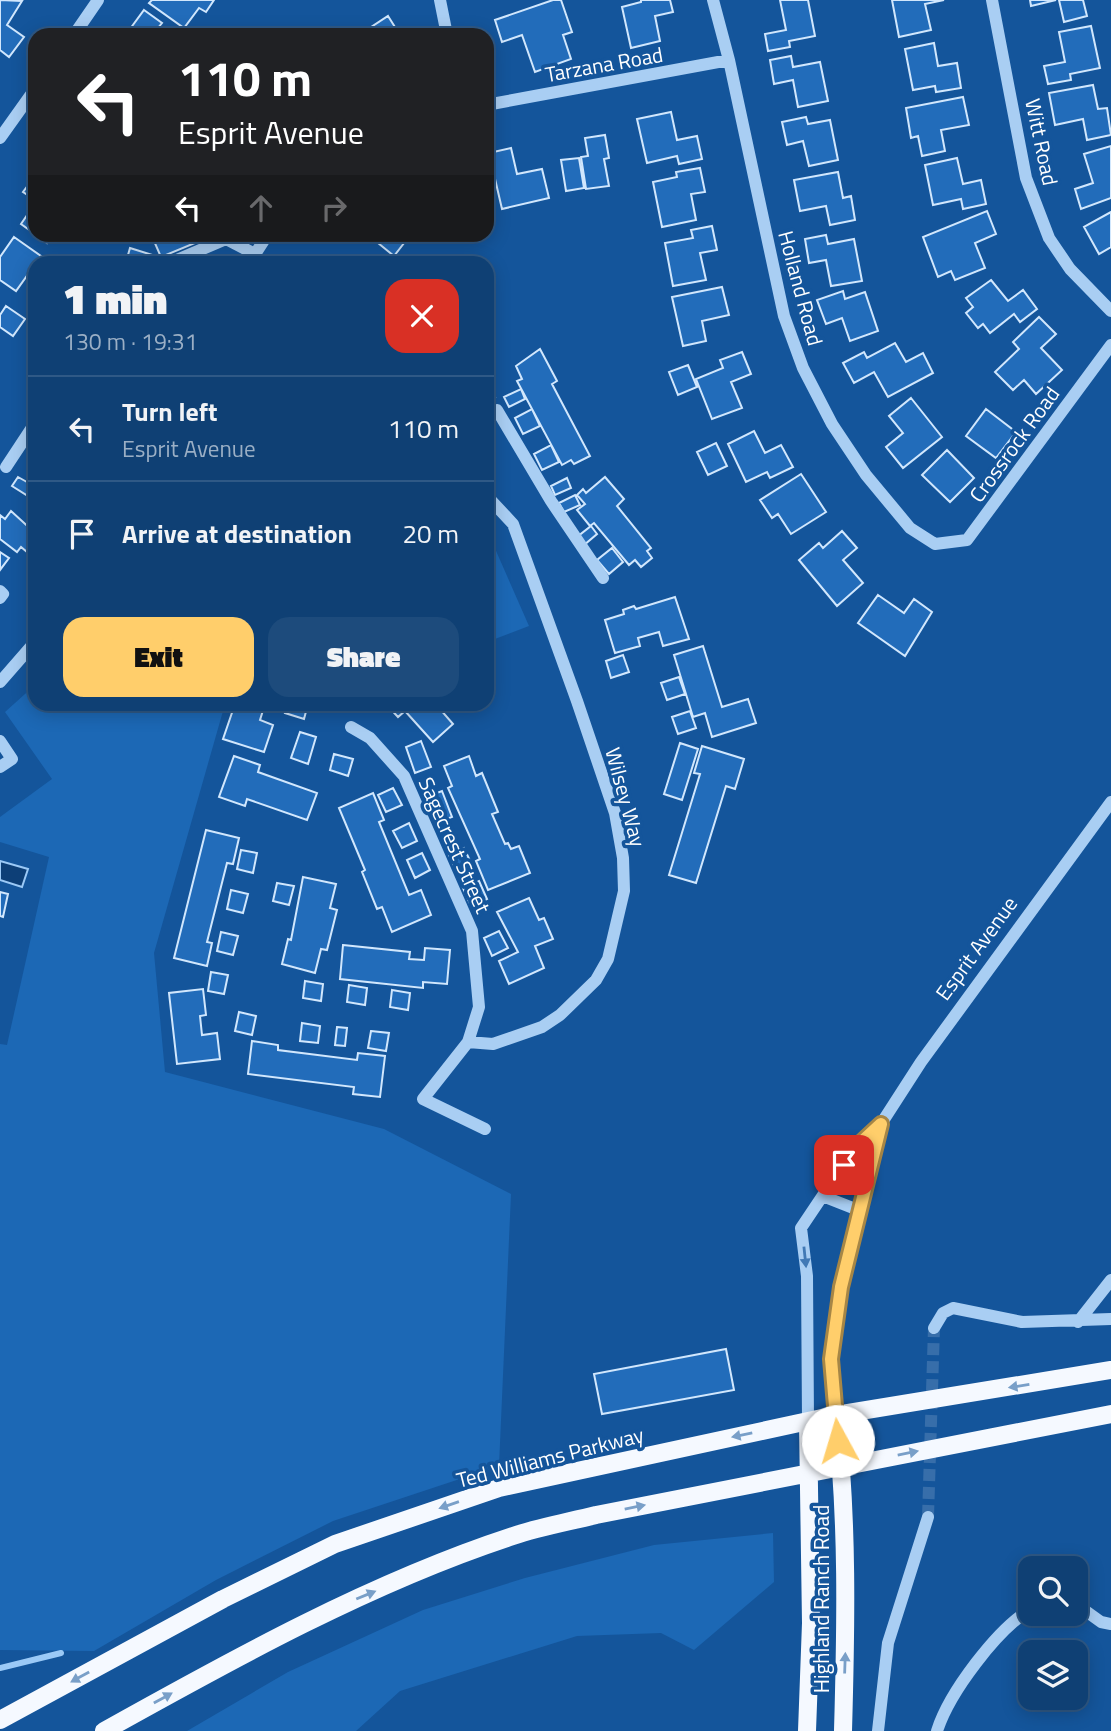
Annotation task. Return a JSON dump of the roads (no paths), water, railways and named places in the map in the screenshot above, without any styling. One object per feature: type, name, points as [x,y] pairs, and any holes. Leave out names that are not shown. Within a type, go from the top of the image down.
[{"type":"main road","name":"Ted Williams Parkway","points":[[0,1720],[223,1599],[335,1544],[499,1488],[836,1415],[1111,1370]]},
{"type":"main road","points":[[103,1731],[210,1672],[357,1598],[513,1536],[596,1515],[1111,1414]]},
{"type":"main road","name":"Esprit Avenue","points":[[836,1415],[841,1466]]},
{"type":"main road","name":"Esprit Avenue","points":[[808,1421],[809,1472]]},
{"type":"main road","name":"Highland Ranch Road","points":[[841,1466],[847,1613],[843,1731]]},
{"type":"main road","name":"Highland Ranch Road","points":[[807,1731],[811,1673],[809,1472]]},
{"type":"street","points":[[79,28],[98,0]]},
{"type":"street","points":[[440,0],[446,28]]},
{"type":"street","name":"Holland Road","points":[[713,0],[729,60],[784,316],[803,368],[832,424],[866,475],[910,528],[935,544]]},
{"type":"street","name":"Witt Road","points":[[992,0],[1026,178],[1056,248],[1070,269],[1111,311]]},
{"type":"street","name":"Tarzana Road","points":[[494,104],[729,60]]},
{"type":"street","points":[[0,138],[28,99]]},
{"type":"street","points":[[186,256],[219,242]]},
{"type":"street","points":[[230,242],[250,256]]},
{"type":"street","name":"Crossrock Road","points":[[935,544],[967,540],[1111,345]]},
{"type":"street","points":[[494,411],[497,410],[551,501],[603,578]]},
{"type":"street","points":[[6,467],[28,434]]},
{"type":"street","name":"Wilsey Way","points":[[468,1042],[493,1044],[542,1027],[560,1016],[596,980],[608,959],[624,891],[623,858],[615,813],[513,524],[494,504]]},
{"type":"street","points":[[0,591],[3,594],[0,598]]},
{"type":"street","points":[[0,682],[28,650]]},
{"type":"street","name":"Sagecrest Street","points":[[351,727],[370,738],[404,776],[472,931],[479,1007],[468,1042]]},
{"type":"street","points":[[0,741],[12,759],[0,767]]},
{"type":"street","name":"Esprit Avenue","points":[[808,1421],[807,1276],[801,1228],[811,1211],[825,1197],[854,1149],[881,1124],[921,1062],[1111,802]]},
{"type":"street","points":[[468,1042],[423,1099],[485,1129]]},
{"type":"street","name":"Esprit Avenue","points":[[836,1415],[831,1359],[841,1287],[881,1124]]},
{"type":"street","points":[[825,1197],[858,1210]]},
{"type":"street","points":[[1078,1322],[1111,1280]]},
{"type":"street","points":[[934,1328],[943,1313],[953,1308],[1022,1322],[1111,1319]]},
{"type":"street","points":[[877,1731],[888,1643],[928,1517]]},
{"type":"street","points":[[1088,1612],[1101,1622],[1111,1624]]},
{"type":"street","points":[[937,1731],[962,1685],[1010,1622],[1018,1617]]},
{"type":"waterway","points":[[0,1668],[61,1653]]},
{"type":"tunnel","points":[[928,1517],[934,1328]]}]
